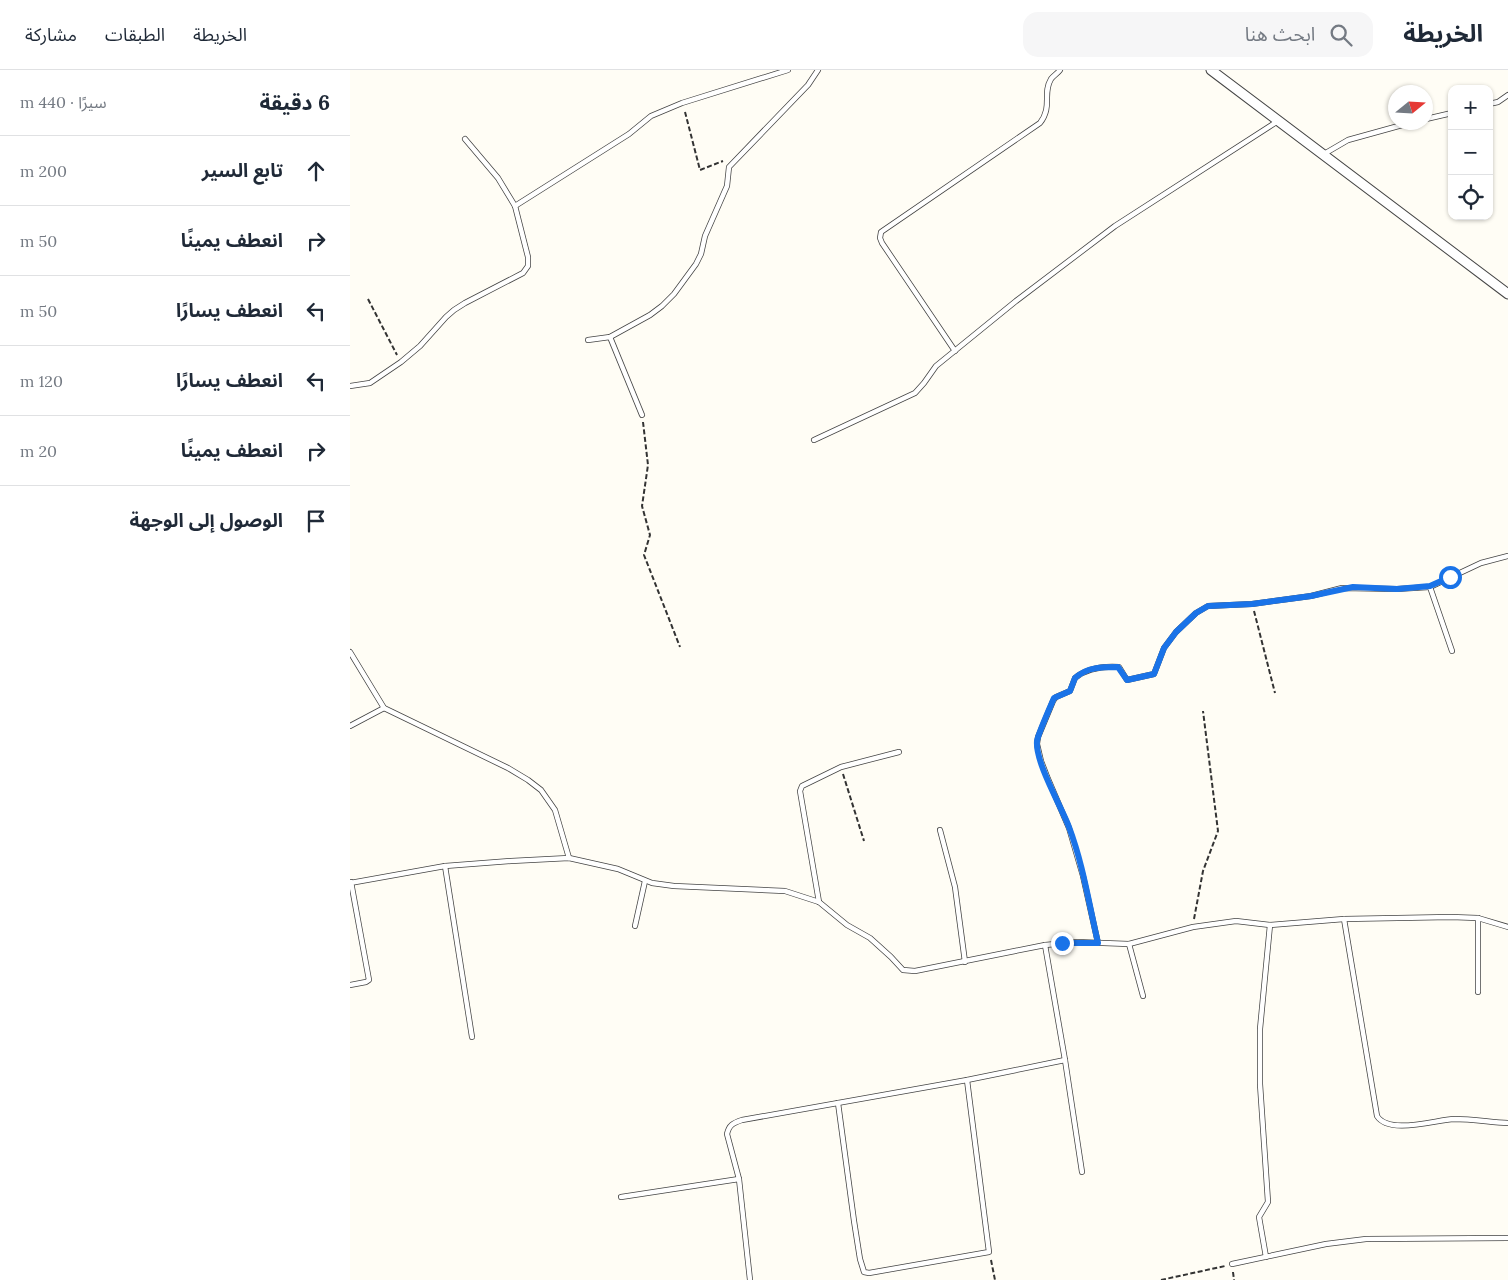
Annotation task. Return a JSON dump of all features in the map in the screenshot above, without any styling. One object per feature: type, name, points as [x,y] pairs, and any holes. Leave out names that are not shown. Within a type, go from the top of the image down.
[{"type":"street","points":[[1211,70],[1508,294]]},
{"type":"lane","points":[[515,206],[630,134],[651,116],[682,104],[788,70]]},
{"type":"lane","points":[[588,340],[610,337],[650,315],[662,306],[696,264],[701,254],[705,236],[727,186],[728,166],[808,85],[818,70]]},
{"type":"lane","points":[[955,351],[882,243],[880,238],[881,232],[1040,123],[1046,115],[1048,108],[1048,92],[1051,79],[1060,70]]},
{"type":"lane","points":[[1493,103],[1508,95]]},
{"type":"lane","points":[[1433,117],[1448,114]]},
{"type":"lane","points":[[814,440],[915,393],[936,366],[1016,301],[1115,226],[1279,121]]},
{"type":"lane","points":[[1324,154],[1348,140],[1388,129]]},
{"type":"lane","points":[[350,386],[370,383],[401,362],[454,310],[523,274],[528,266],[528,257],[515,206],[498,178],[465,139]]},
{"type":"lane","points":[[610,337],[642,415]]},
{"type":"lane","points":[[1098,943],[1084,876],[1069,828],[1044,770],[1037,744],[1038,737],[1053,701],[1056,697],[1070,691],[1075,678],[1090,669],[1118,667],[1127,680],[1151,676],[1155,672],[1164,648],[1176,632],[1196,613],[1214,605],[1252,604],[1311,596],[1342,588],[1397,589],[1430,586],[1481,563],[1508,556]]},
{"type":"lane","points":[[1430,586],[1452,651]]},
{"type":"lane","points":[[350,652],[384,708],[508,768],[541,790],[555,810],[569,858]]},
{"type":"lane","points":[[350,726],[384,708]]},
{"type":"lane","points":[[819,902],[800,791],[802,786],[841,767],[900,752]]},
{"type":"lane","points":[[940,830],[955,887],[965,962]]},
{"type":"lane","points":[[350,985],[369,980],[351,883],[445,866],[569,858],[618,869],[645,881],[674,886],[785,891],[819,902],[847,925],[870,938],[903,970],[915,971],[1045,945],[1077,942],[1129,944],[1193,926],[1236,921],[1270,926],[1344,919],[1478,918],[1508,927]]},
{"type":"lane","points":[[445,866],[472,1037]]},
{"type":"lane","points":[[636,926],[645,881]]},
{"type":"lane","points":[[1478,918],[1478,992]]},
{"type":"lane","points":[[1344,919],[1371,1085],[1379,1120],[1389,1124],[1411,1126],[1454,1119],[1508,1123]]},
{"type":"lane","points":[[1266,1257],[1259,1217],[1268,1202],[1260,1084],[1260,1029],[1270,926]]},
{"type":"lane","points":[[1129,944],[1143,996]]},
{"type":"lane","points":[[1045,945],[1082,1172]]},
{"type":"lane","points":[[750,1280],[739,1180],[727,1134],[731,1124],[742,1120],[968,1080],[1065,1060]]},
{"type":"lane","points":[[838,1103],[860,1259],[864,1272],[869,1274],[989,1252],[968,1080]]},
{"type":"lane","points":[[621,1197],[739,1180]]},
{"type":"lane","points":[[1232,1264],[1326,1244],[1366,1239],[1508,1238]]},
{"type":"path","points":[[682,104],[700,170],[739,154]]},
{"type":"path","points":[[368,299],[401,362]]},
{"type":"path","points":[[642,415],[648,465],[642,506],[650,535],[644,555],[680,647]]},
{"type":"path","points":[[1252,604],[1276,693]]},
{"type":"path","points":[[1193,926],[1203,871],[1218,831],[1203,711]]},
{"type":"path","points":[[841,767],[864,841]]},
{"type":"path","points":[[989,1252],[995,1280]]},
{"type":"path","points":[[1161,1280],[1232,1264]]},
{"type":"route","points":[[1062,943],[1098,943],[1084,876],[1069,828],[1041,761],[1037,744],[1054,698],[1070,691],[1073,688],[1075,678],[1081,673],[1098,667],[1118,667],[1127,680],[1151,676],[1155,672],[1164,648],[1176,632],[1196,613],[1208,606],[1252,604],[1311,596],[1353,587],[1397,589],[1430,586],[1450,577]]}]
